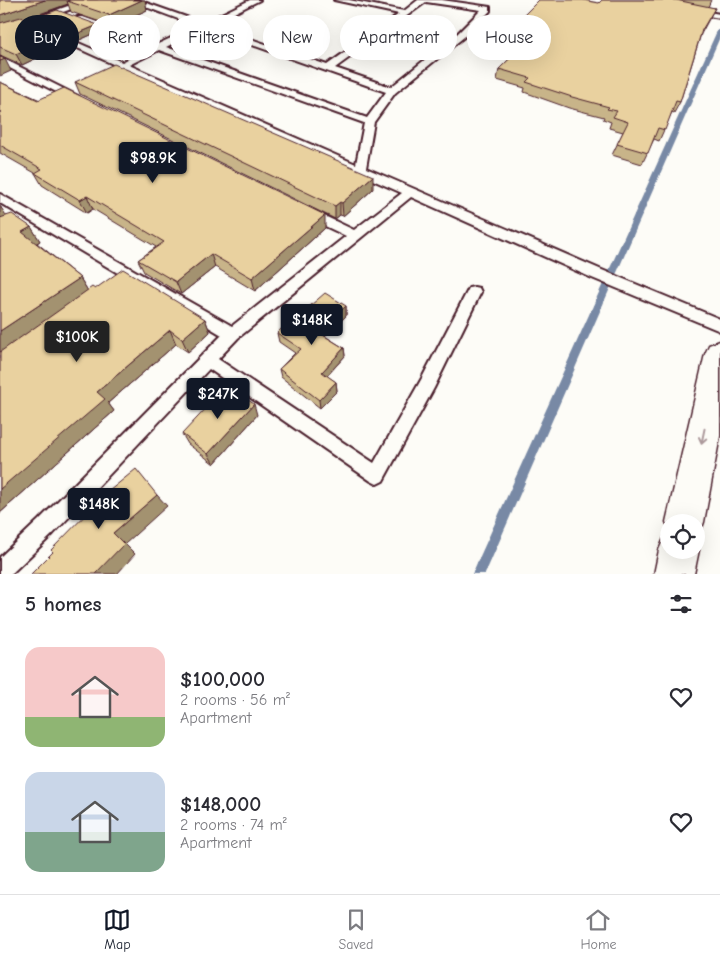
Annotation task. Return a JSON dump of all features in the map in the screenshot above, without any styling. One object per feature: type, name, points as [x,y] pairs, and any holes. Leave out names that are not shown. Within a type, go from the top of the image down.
[{"type":"main road","points":[[687,514],[720,354]]},
{"type":"main road","points":[[674,574],[677,559]]},
{"type":"lane","points":[[51,15],[92,0]]},
{"type":"lane","points":[[131,0],[175,15]]},
{"type":"lane","points":[[225,15],[256,0]]},
{"type":"lane","points":[[338,0],[405,14]]},
{"type":"lane","points":[[328,69],[423,0]]},
{"type":"lane","points":[[360,170],[369,122],[392,91],[461,35],[487,9],[428,0]]},
{"type":"lane","points":[[682,8],[720,16]]},
{"type":"lane","points":[[59,12],[89,22]]},
{"type":"lane","points":[[0,33],[15,28]]},
{"type":"lane","points":[[253,42],[392,91]]},
{"type":"lane","points":[[160,47],[369,122]]},
{"type":"lane","points":[[79,49],[117,67],[720,326]]},
{"type":"lane","points":[[0,60],[69,91],[83,101]]},
{"type":"lane","points":[[117,67],[132,60]]},
{"type":"lane","points":[[0,571],[46,527],[233,334],[410,192]]},
{"type":"lane","points":[[0,198],[130,272],[233,334]]},
{"type":"lane","points":[[303,210],[356,236]]},
{"type":"lane","points":[[14,224],[29,216]]},
{"type":"lane","points":[[113,283],[130,272]]},
{"type":"lane","points":[[207,360],[377,475],[428,383],[474,292]]},
{"type":"building","points":[[0,0],[45,0],[0,15]]},
{"type":"building","points":[[70,0],[142,0],[109,15],[67,1]]},
{"type":"building","points":[[539,0],[583,0],[599,3],[602,0],[676,0],[715,8],[702,30],[680,102],[676,101],[665,130],[658,128],[648,153],[617,144],[628,122],[613,117],[617,111],[526,82],[530,78],[499,69],[508,60],[551,60],[551,15],[524,15]]},
{"type":"building","points":[[57,10],[71,15],[43,15]]},
{"type":"building","points":[[79,18],[89,22],[89,29],[79,33]]},
{"type":"building","points":[[15,19],[15,54],[0,47],[0,23]]},
{"type":"building","points":[[114,64],[373,176],[342,203],[340,202],[335,206],[75,82]]},
{"type":"building","points":[[0,82],[38,100],[64,88],[325,215],[252,278],[211,254],[176,282],[138,260],[164,242],[87,196],[80,200],[35,173],[42,169],[0,145],[0,113],[2,112],[0,111]]},
{"type":"building","points":[[12,214],[31,227],[22,232],[80,278],[0,331],[0,218]]},
{"type":"building","points":[[123,269],[205,319],[182,339],[170,330],[97,392],[105,399],[0,489],[0,352],[92,287],[95,289]]},
{"type":"building","points":[[325,293],[346,306],[318,332],[344,348],[322,372],[336,382],[319,400],[279,369],[301,349],[277,333]]},
{"type":"building","points":[[227,386],[254,404],[208,454],[182,434]]},
{"type":"building","points":[[136,469],[157,495],[113,533],[124,544],[95,574],[31,574],[53,552],[51,550],[109,491]]},
{"type":"waterway","points":[[478,574],[720,31]]}]
